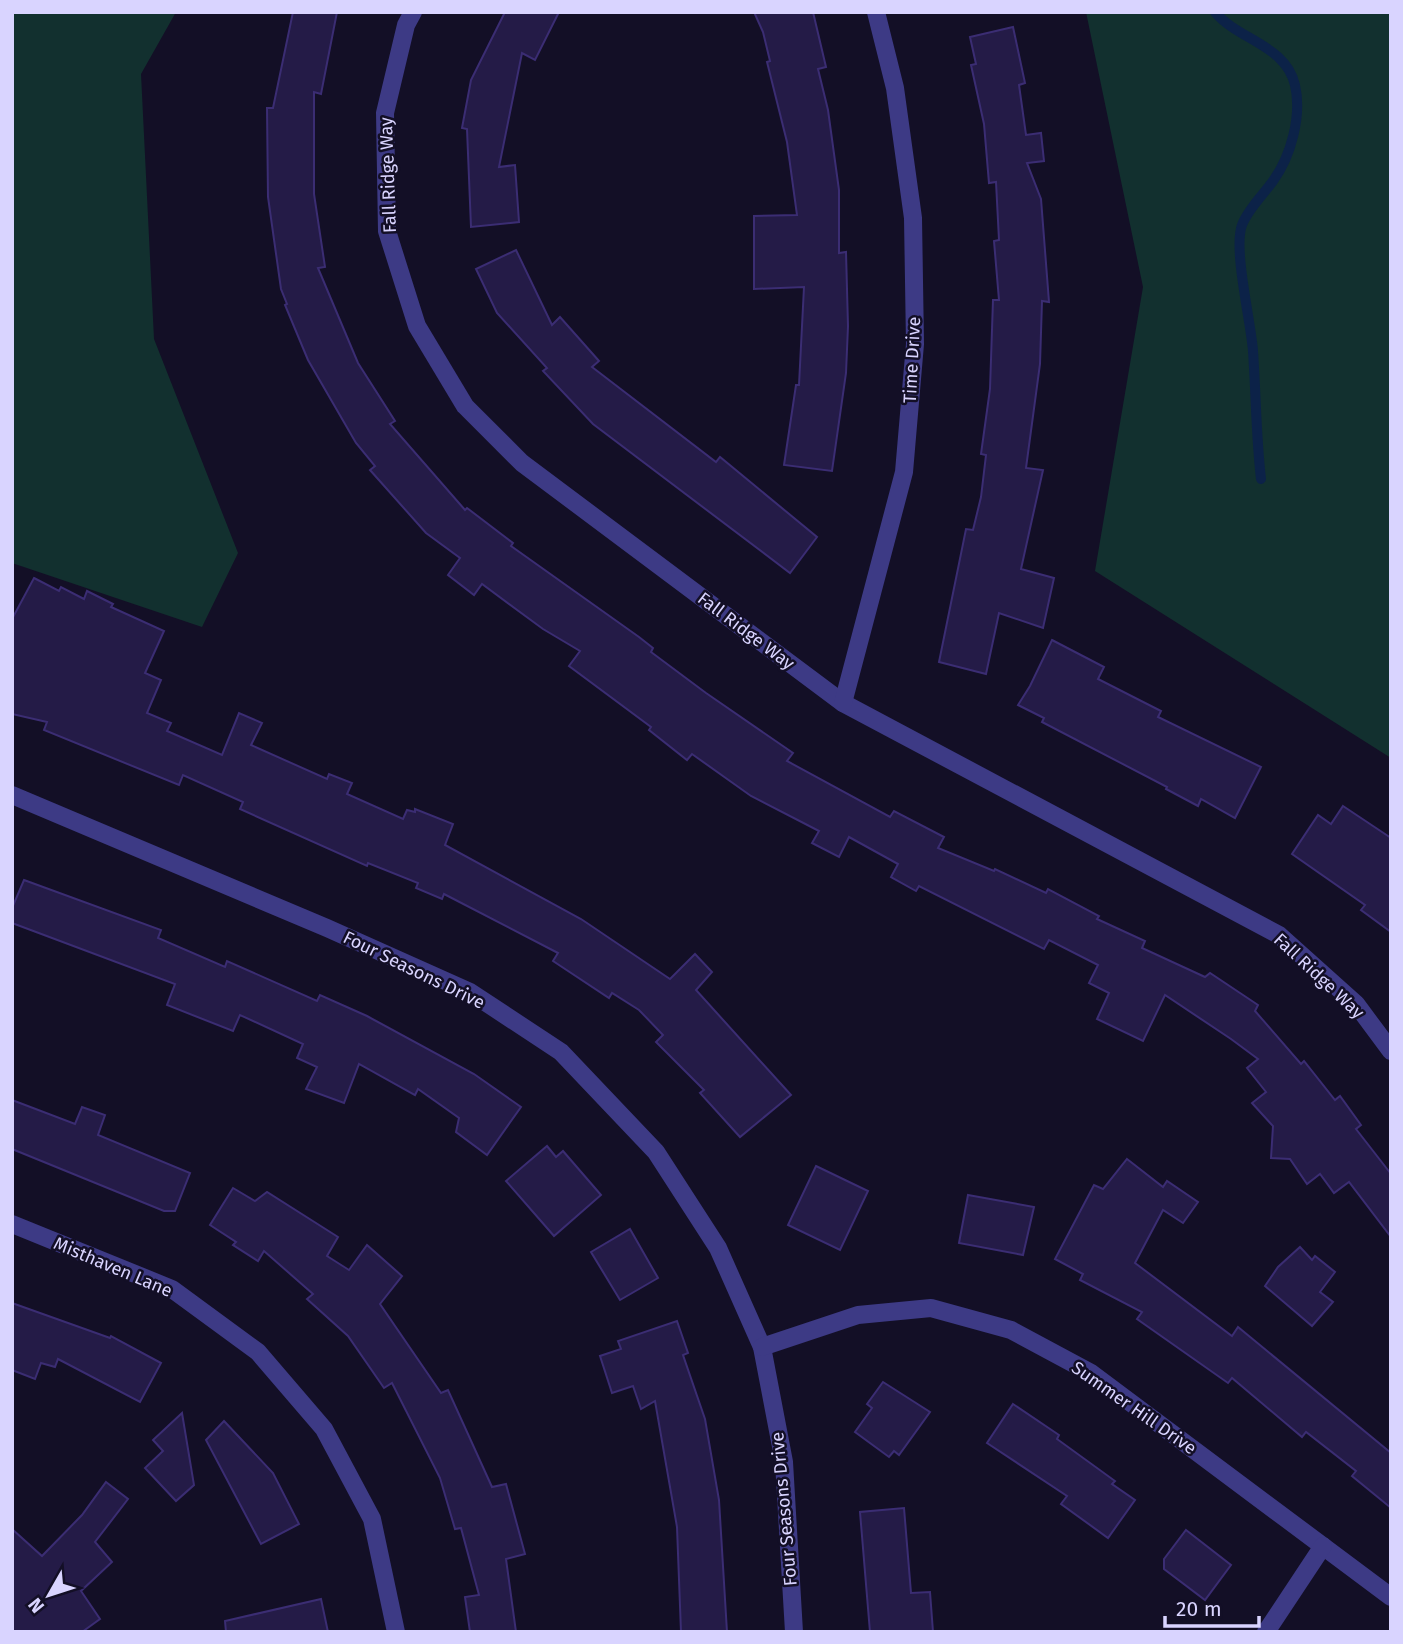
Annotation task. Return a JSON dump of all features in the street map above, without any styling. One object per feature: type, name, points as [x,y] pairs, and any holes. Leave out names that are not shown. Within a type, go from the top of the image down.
[{"type":"street","name":"Fall Ridge Way","points":[[413,12],[406,25],[385,113],[387,231],[417,326],[465,406],[522,463],[843,703],[1279,935],[1356,1004],[1391,1051]]},
{"type":"street","name":"Time Drive","points":[[843,703],[904,471],[915,344],[913,218],[895,88],[876,12]]},
{"type":"street","name":"Four Seasons Drive","points":[[12,795],[327,928],[470,992],[561,1052],[656,1152],[718,1248],[762,1347],[784,1462],[794,1632]]},
{"type":"street","name":"Misthaven Lane","points":[[12,1224],[172,1289],[258,1352],[324,1429],[372,1519],[396,1632]]},
{"type":"street","name":"Summer Hill Drive","points":[[762,1347],[858,1315],[931,1308],[1011,1330],[1091,1373],[1391,1597]]},
{"type":"street","points":[[1266,1632],[1323,1546]]},
{"type":"green space","points":[[12,12],[176,12],[141,74],[154,339],[238,553],[202,627],[12,563]]},
{"type":"green space","points":[[1086,12],[1391,12],[1391,758],[1095,571],[1143,287]]},
{"type":"building","points":[[293,12],[337,12],[321,94],[314,92],[314,194],[325,267],[318,268],[358,363],[395,421],[390,424],[465,510],[467,508],[513,543],[511,546],[639,637],[653,648],[651,652],[706,693],[793,753],[787,761],[890,817],[894,811],[944,837],[938,848],[994,871],[995,869],[1046,893],[1048,889],[1099,916],[1097,919],[1145,941],[1142,948],[1205,977],[1210,973],[1258,1005],[1255,1011],[1301,1064],[1304,1061],[1335,1100],[1340,1096],[1361,1125],[1356,1129],[1391,1174],[1391,1237],[1349,1182],[1334,1193],[1320,1174],[1307,1184],[1290,1159],[1271,1158],[1273,1126],[1252,1103],[1266,1092],[1247,1068],[1258,1059],[1231,1039],[1165,995],[1143,1041],[1097,1019],[1109,993],[1089,983],[1098,965],[1049,940],[1044,949],[919,886],[916,891],[891,877],[898,864],[849,837],[839,857],[812,843],[819,831],[751,796],[692,754],[687,760],[649,730],[651,727],[569,666],[580,651],[543,629],[482,584],[474,595],[448,575],[460,558],[426,533],[370,470],[375,466],[356,443],[308,360],[285,305],[287,304],[281,289],[268,197],[267,108],[273,108]]},
{"type":"building","points":[[505,12],[559,12],[535,60],[522,53],[499,167],[515,165],[519,222],[471,227],[467,129],[462,128],[471,80]]},
{"type":"building","points":[[754,12],[813,12],[826,67],[818,69],[828,110],[839,190],[839,253],[846,252],[848,326],[846,373],[832,471],[784,465],[796,385],[799,385],[804,287],[754,289],[754,216],[797,215],[787,142],[767,62],[770,61],[763,32]]},
{"type":"building","points":[[1013,27],[1025,83],[1019,85],[1026,135],[1041,133],[1044,161],[1027,163],[1041,199],[1049,302],[1042,301],[1040,364],[1026,468],[1043,470],[1021,569],[1054,578],[1043,628],[999,613],[986,674],[939,662],[966,529],[973,530],[981,497],[986,455],[981,454],[990,389],[993,300],[999,300],[994,241],[999,240],[996,182],[989,183],[984,124],[971,65],[976,64],[970,37]]},
{"type":"building","points":[[516,250],[552,325],[560,317],[599,361],[592,367],[716,462],[720,457],[817,537],[790,573],[593,424],[543,371],[547,368],[497,313],[476,269]]},
{"type":"building","points":[[34,578],[59,591],[61,587],[84,599],[87,591],[113,604],[111,607],[164,631],[145,673],[161,680],[147,713],[171,723],[167,731],[222,755],[239,713],[262,723],[251,745],[327,779],[329,774],[352,783],[347,794],[403,819],[407,810],[415,812],[415,809],[453,824],[445,845],[581,919],[670,979],[695,954],[712,972],[696,990],[791,1095],[740,1137],[700,1093],[704,1090],[656,1042],[663,1035],[639,1010],[612,993],[609,998],[553,961],[558,953],[444,894],[442,899],[416,888],[418,883],[368,863],[367,866],[240,809],[243,802],[183,775],[179,785],[44,730],[47,722],[12,714],[12,619]]},
{"type":"building","points":[[1052,640],[1104,667],[1098,679],[1161,711],[1158,717],[1261,767],[1235,818],[1201,799],[1198,806],[1042,722],[1044,718],[1018,705]]},
{"type":"building","points":[[1343,806],[1391,838],[1391,932],[1361,910],[1365,905],[1292,854],[1318,815],[1331,824]]},
{"type":"building","points":[[24,880],[161,930],[158,938],[225,967],[227,961],[317,1001],[320,995],[367,1016],[474,1074],[521,1107],[487,1155],[456,1132],[459,1118],[418,1089],[415,1095],[359,1064],[344,1103],[306,1089],[317,1067],[297,1058],[303,1044],[240,1015],[233,1031],[167,1005],[175,984],[12,923],[12,908]]},
{"type":"building","points":[[12,1100],[75,1124],[82,1107],[105,1115],[98,1135],[190,1173],[175,1211],[164,1211],[12,1149]]},
{"type":"building","points":[[547,1146],[556,1157],[563,1151],[601,1195],[554,1236],[506,1181]]},
{"type":"building","points":[[1127,1159],[1163,1187],[1167,1181],[1198,1202],[1183,1223],[1163,1210],[1135,1263],[1232,1336],[1238,1327],[1391,1453],[1391,1508],[1352,1476],[1356,1471],[1306,1432],[1302,1437],[1232,1378],[1228,1383],[1137,1319],[1142,1312],[1080,1280],[1083,1274],[1055,1259],[1094,1185],[1103,1189]]},
{"type":"building","points":[[816,1166],[868,1191],[840,1250],[788,1225]]},
{"type":"building","points":[[233,1188],[255,1201],[267,1192],[338,1237],[327,1256],[349,1270],[367,1245],[402,1276],[380,1304],[441,1393],[448,1390],[492,1487],[506,1484],[525,1554],[506,1559],[516,1632],[470,1632],[465,1597],[479,1595],[461,1528],[455,1529],[440,1478],[392,1383],[384,1388],[348,1336],[307,1299],[313,1294],[264,1251],[258,1261],[233,1245],[236,1242],[210,1225]]},
{"type":"building","points":[[968,1195],[1034,1207],[1023,1255],[959,1243]]},
{"type":"building","points":[[630,1229],[658,1278],[620,1300],[591,1252]]},
{"type":"building","points":[[1300,1247],[1312,1260],[1315,1256],[1335,1272],[1320,1292],[1333,1302],[1312,1326],[1265,1286],[1278,1267]]},
{"type":"building","points":[[12,1303],[110,1338],[111,1336],[161,1363],[140,1402],[58,1359],[55,1367],[41,1363],[35,1379],[12,1370]]},
{"type":"building","points":[[677,1321],[688,1353],[683,1355],[705,1419],[719,1500],[727,1632],[681,1632],[677,1527],[655,1401],[641,1409],[633,1386],[612,1393],[600,1356],[621,1349],[618,1341]]},
{"type":"building","points":[[883,1382],[930,1412],[899,1455],[894,1451],[889,1457],[855,1432],[872,1408],[867,1404]]},
{"type":"building","points":[[1013,1404],[1059,1435],[1057,1439],[1115,1481],[1112,1484],[1135,1500],[1108,1538],[1061,1504],[1067,1496],[987,1443]]},
{"type":"building","points":[[182,1413],[194,1485],[176,1501],[145,1468],[163,1451],[153,1440]]},
{"type":"building","points":[[224,1421],[273,1473],[299,1524],[261,1544],[206,1440]]},
{"type":"building","points":[[106,1482],[128,1499],[95,1542],[112,1562],[81,1591],[100,1619],[82,1632],[12,1632],[12,1529],[42,1556],[82,1515]]},
{"type":"building","points":[[904,1508],[911,1593],[930,1592],[933,1632],[870,1632],[860,1512]]},
{"type":"building","points":[[1186,1530],[1231,1565],[1205,1600],[1164,1569],[1164,1559]]},
{"type":"building","points":[[321,1599],[328,1632],[226,1632],[225,1621]]},
{"type":"waterway","points":[[1215,12],[1225,22],[1282,61],[1290,72],[1297,97],[1296,122],[1290,148],[1273,181],[1248,213],[1240,236],[1241,268],[1253,351],[1261,479]]}]
